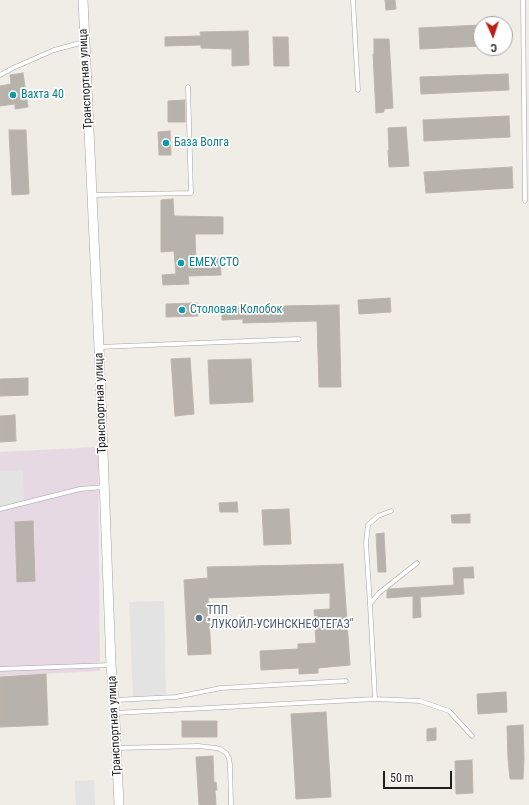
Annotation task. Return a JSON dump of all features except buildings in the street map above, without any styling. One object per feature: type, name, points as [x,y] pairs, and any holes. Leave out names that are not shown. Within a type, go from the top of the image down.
[{"type":"street","name":"Транспортная улица","points":[[83,0],[105,487],[111,665],[115,713],[119,805]]},
{"type":"lane","points":[[352,0],[358,90]]},
{"type":"lane","points":[[523,0],[525,201]]},
{"type":"lane","points":[[0,75],[54,50],[85,42]]},
{"type":"lane","points":[[91,195],[191,193],[188,87]]},
{"type":"lane","points":[[99,347],[300,339]]},
{"type":"lane","points":[[0,509],[80,488],[105,487]]},
{"type":"lane","points":[[375,699],[366,543],[368,524],[378,516],[391,511]]},
{"type":"lane","points":[[370,604],[379,593],[417,563]]},
{"type":"lane","points":[[0,669],[111,665]]},
{"type":"lane","points":[[114,700],[176,697],[221,688],[346,681]]},
{"type":"lane","points":[[115,713],[375,699],[420,701],[449,711],[472,736]]},
{"type":"lane","points":[[116,748],[198,746],[216,748],[226,753],[230,765],[231,805]]},
{"type":"shaded area","points":[[98,447],[100,671],[0,676],[0,452]]},
{"type":"shaded area","points":[[23,470],[24,505],[0,507],[0,471]]},
{"type":"shaded area","points":[[164,601],[166,695],[133,699],[129,602]]},
{"type":"shaded area","points":[[94,780],[95,805],[76,805],[75,781]]},
{"type":"place","name":"Вахта 40","points":[[13,95]]},
{"type":"place","name":"База Волга","points":[[166,143]]},
{"type":"place","name":"EMEX СТО","points":[[181,263]]},
{"type":"place","name":"Столовая Колобок","points":[[182,310]]},
{"type":"place","name":"ТПП \"ЛУКОЙЛ-УСИНСКНЕФТЕГАЗ\"","points":[[199,618]]}]
